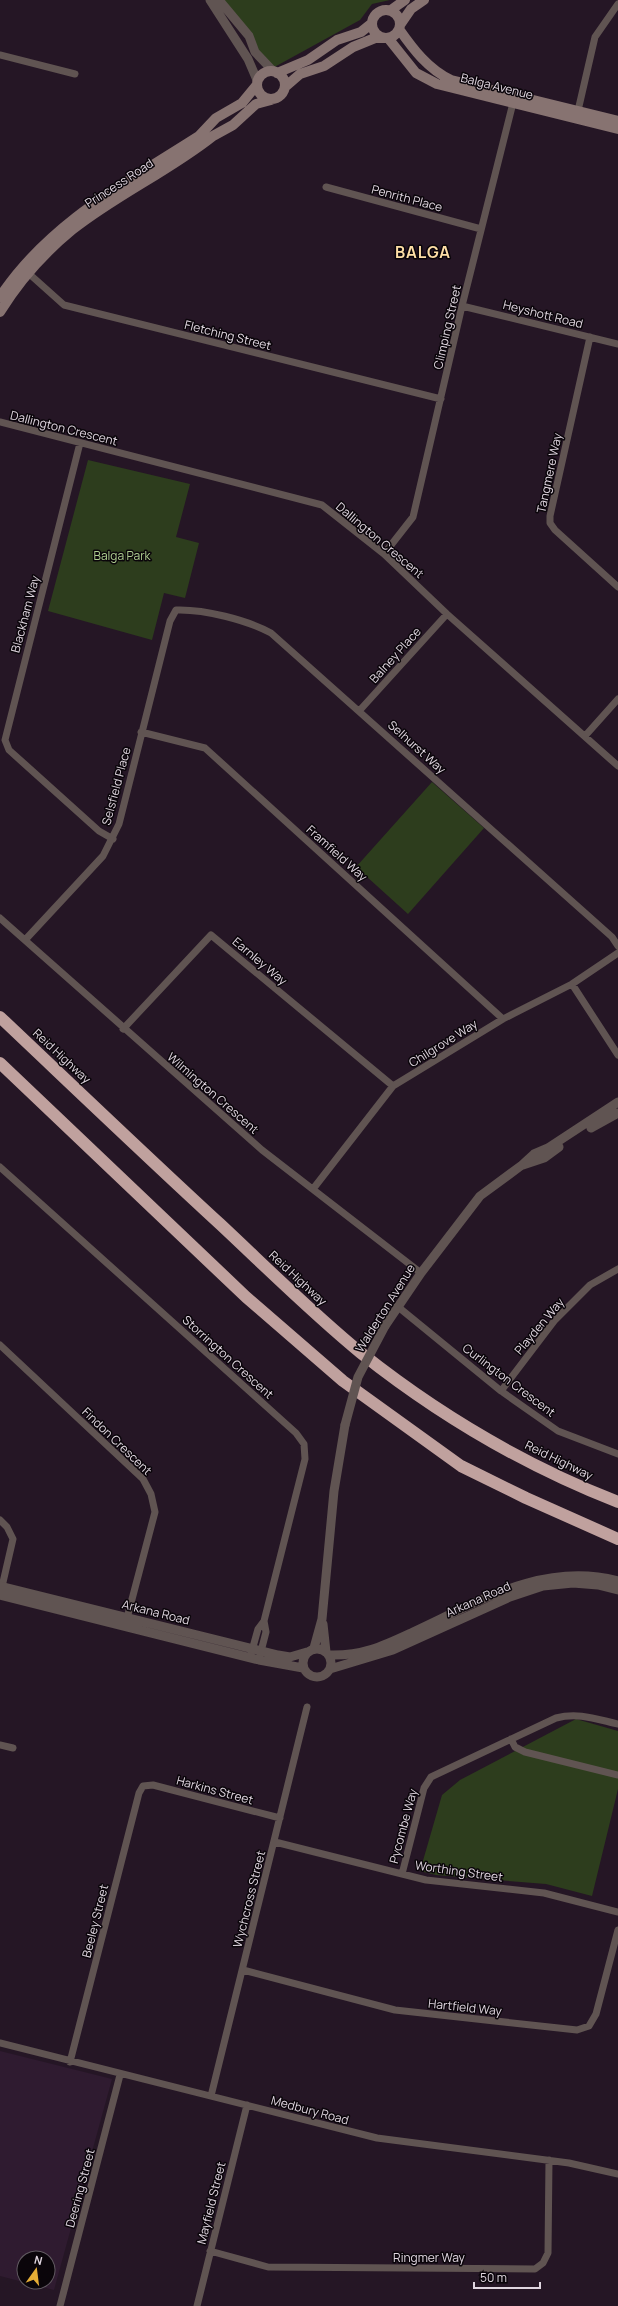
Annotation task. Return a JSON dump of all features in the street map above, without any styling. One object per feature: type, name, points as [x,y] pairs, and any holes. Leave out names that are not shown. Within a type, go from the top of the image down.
[{"type":"highway","name":"Reid Highway","points":[[0,1017],[320,1317],[367,1357],[419,1396],[475,1432],[573,1484],[618,1502]]},
{"type":"highway","points":[[0,1063],[246,1297],[294,1341],[350,1386],[461,1466],[526,1498],[618,1539]]},
{"type":"main road","points":[[391,10],[406,0]]},
{"type":"main road","points":[[400,27],[398,16],[391,10],[384,9],[378,12],[373,17],[371,24],[361,32],[337,40],[308,60],[275,72],[264,73],[257,83],[259,94],[271,100],[279,97],[285,87],[300,74],[324,66],[353,47],[375,38],[386,38],[393,36],[400,27],[416,5],[424,0]]},
{"type":"main road","points":[[371,24],[375,33],[386,38]]},
{"type":"main road","name":"Balga Avenue","points":[[400,27],[417,54],[444,76],[463,84],[514,100]]},
{"type":"main road","name":"Balga Avenue","points":[[386,38],[416,73],[423,78],[444,87],[514,100],[577,115],[618,121]]},
{"type":"main road","points":[[275,72],[283,78],[285,87]]},
{"type":"main road","name":"Princess Road","points":[[0,297],[66,224],[199,136],[220,116],[242,103],[257,83]]},
{"type":"main road","name":"Princess Road","points":[[0,312],[25,271],[88,219],[213,136],[233,125],[256,104],[271,100]]},
{"type":"main road","name":"Balga Avenue","points":[[577,115],[618,129]]},
{"type":"street","points":[[210,0],[254,69],[257,83]]},
{"type":"street","points":[[219,0],[249,36],[255,52],[275,72]]},
{"type":"street","points":[[577,115],[594,37],[618,4]]},
{"type":"street","points":[[0,55],[75,74]]},
{"type":"street","name":"Climping Street","points":[[384,554],[413,517],[462,306],[514,100]]},
{"type":"street","name":"Penrith Place","points":[[326,187],[482,229]]},
{"type":"street","name":"Fletching Street","points":[[25,271],[64,305],[441,399]]},
{"type":"street","name":"Heyshott Road","points":[[462,306],[618,344]]},
{"type":"street","name":"Tangmere Way","points":[[590,337],[550,516],[550,523],[554,530],[618,587]]},
{"type":"street","name":"Dallington Crescent","points":[[0,422],[322,505],[384,554],[447,614],[618,766]]},
{"type":"street","name":"Blackham Way","points":[[80,443],[5,740],[9,750],[99,830],[113,839]]},
{"type":"street","name":"Selhurst Way","points":[[176,610],[190,609],[259,626],[271,633],[360,710],[612,937],[618,946]]},
{"type":"street","name":"Selsfield Place","points":[[25,940],[103,856],[113,839],[119,824],[170,621],[176,610]]},
{"type":"street","name":"Balney Place","points":[[360,710],[447,614]]},
{"type":"street","points":[[585,736],[618,699]]},
{"type":"street","name":"Framfield Way","points":[[141,732],[205,748],[503,1019]]},
{"type":"street","name":"Wilmington Crescent","points":[[0,918],[123,1029],[262,1150],[421,1273]]},
{"type":"street","name":"Earnley Way","points":[[123,1029],[211,935],[393,1086]]},
{"type":"street","name":"Chilgrove Way","points":[[313,1190],[393,1086],[503,1019],[572,984],[618,953]]},
{"type":"street","points":[[572,984],[618,1055]]},
{"type":"street","name":"Walderton Avenue","points":[[576,1134],[618,1102]]},
{"type":"street","name":"Walderton Avenue","points":[[311,1650],[322,1619],[334,1491],[345,1425],[358,1377],[385,1326],[397,1306],[421,1273],[480,1196],[522,1165],[534,1154],[618,1113]]},
{"type":"street","name":"Storrington Crescent","points":[[0,1167],[296,1433],[304,1444],[305,1459],[264,1621],[258,1630],[256,1654]]},
{"type":"street","name":"Playden Way","points":[[501,1391],[555,1320],[590,1285],[618,1269]]},
{"type":"street","name":"Curlington Crescent","points":[[397,1306],[501,1391],[558,1430],[618,1454]]},
{"type":"street","name":"Findon Crescent","points":[[0,1345],[143,1480],[151,1494],[156,1512],[126,1622]]},
{"type":"street","points":[[0,1520],[7,1527],[13,1539],[0,1590]]},
{"type":"street","name":"Arkana Road","points":[[328,1654],[350,1656],[387,1645],[507,1589],[532,1581],[576,1575],[618,1581]]},
{"type":"street","name":"Arkana Road","points":[[330,1669],[393,1650],[510,1597],[543,1586],[573,1583],[598,1585],[618,1590]]},
{"type":"street","name":"Arkana Road","points":[[0,1590],[256,1654],[303,1668]]},
{"type":"street","name":"Walderton Avenue","points":[[322,1619],[328,1654]]},
{"type":"street","points":[[311,1650],[328,1654],[331,1664],[330,1669],[324,1675],[316,1677],[308,1674],[303,1668],[303,1657],[311,1650]]},
{"type":"street","name":"Arkana Road","points":[[256,1654],[290,1657],[311,1650]]},
{"type":"street","name":"Wychcross Street","points":[[211,2096],[275,1842],[307,1707]]},
{"type":"street","name":"Pycombe Way","points":[[402,1874],[424,1788],[431,1777],[556,1718],[569,1714],[582,1715],[618,1724]]},
{"type":"street","points":[[511,1739],[515,1747],[525,1752],[618,1775]]},
{"type":"street","points":[[0,1745],[13,1748]]},
{"type":"street","name":"Harkins Street","points":[[144,1786],[152,1785],[280,1818]]},
{"type":"street","name":"Beeley Street","points":[[70,2062],[139,1793],[144,1786]]},
{"type":"street","name":"Worthing Street","points":[[275,1842],[426,1880],[544,1893],[618,1912]]},
{"type":"street","name":"Hartfield Way","points":[[243,1970],[395,2010],[577,2030],[589,2026],[596,2014],[618,1930]]},
{"type":"street","name":"Medbury Road","points":[[0,2043],[120,2075],[211,2096],[377,2138],[549,2160],[618,2174]]},
{"type":"street","name":"Deering Street","points":[[60,2306],[120,2075]]},
{"type":"street","name":"Mayfield Street","points":[[197,2306],[247,2105]]},
{"type":"street","name":"Ringmer Way","points":[[210,2251],[268,2267],[535,2269],[543,2263],[548,2253],[549,2160]]},
{"type":"shaded area","points":[[0,2051],[112,2079],[56,2283],[56,2250],[16,2250],[16,2280],[0,2276]]},
{"type":"green space","points":[[224,0],[390,0],[372,4],[360,20],[269,70]]},
{"type":"green space","name":"Balga Park","points":[[88,460],[190,484],[176,537],[199,543],[185,598],[164,593],[152,640],[48,611]]},
{"type":"green space","points":[[432,782],[484,828],[408,914],[356,867]]},
{"type":"green space","points":[[576,1719],[618,1731],[618,1789],[592,1896],[546,1884],[436,1875],[420,1871],[442,1795],[460,1780]]},
{"type":"district","name":"BALGA","points":[[423,252]]}]
